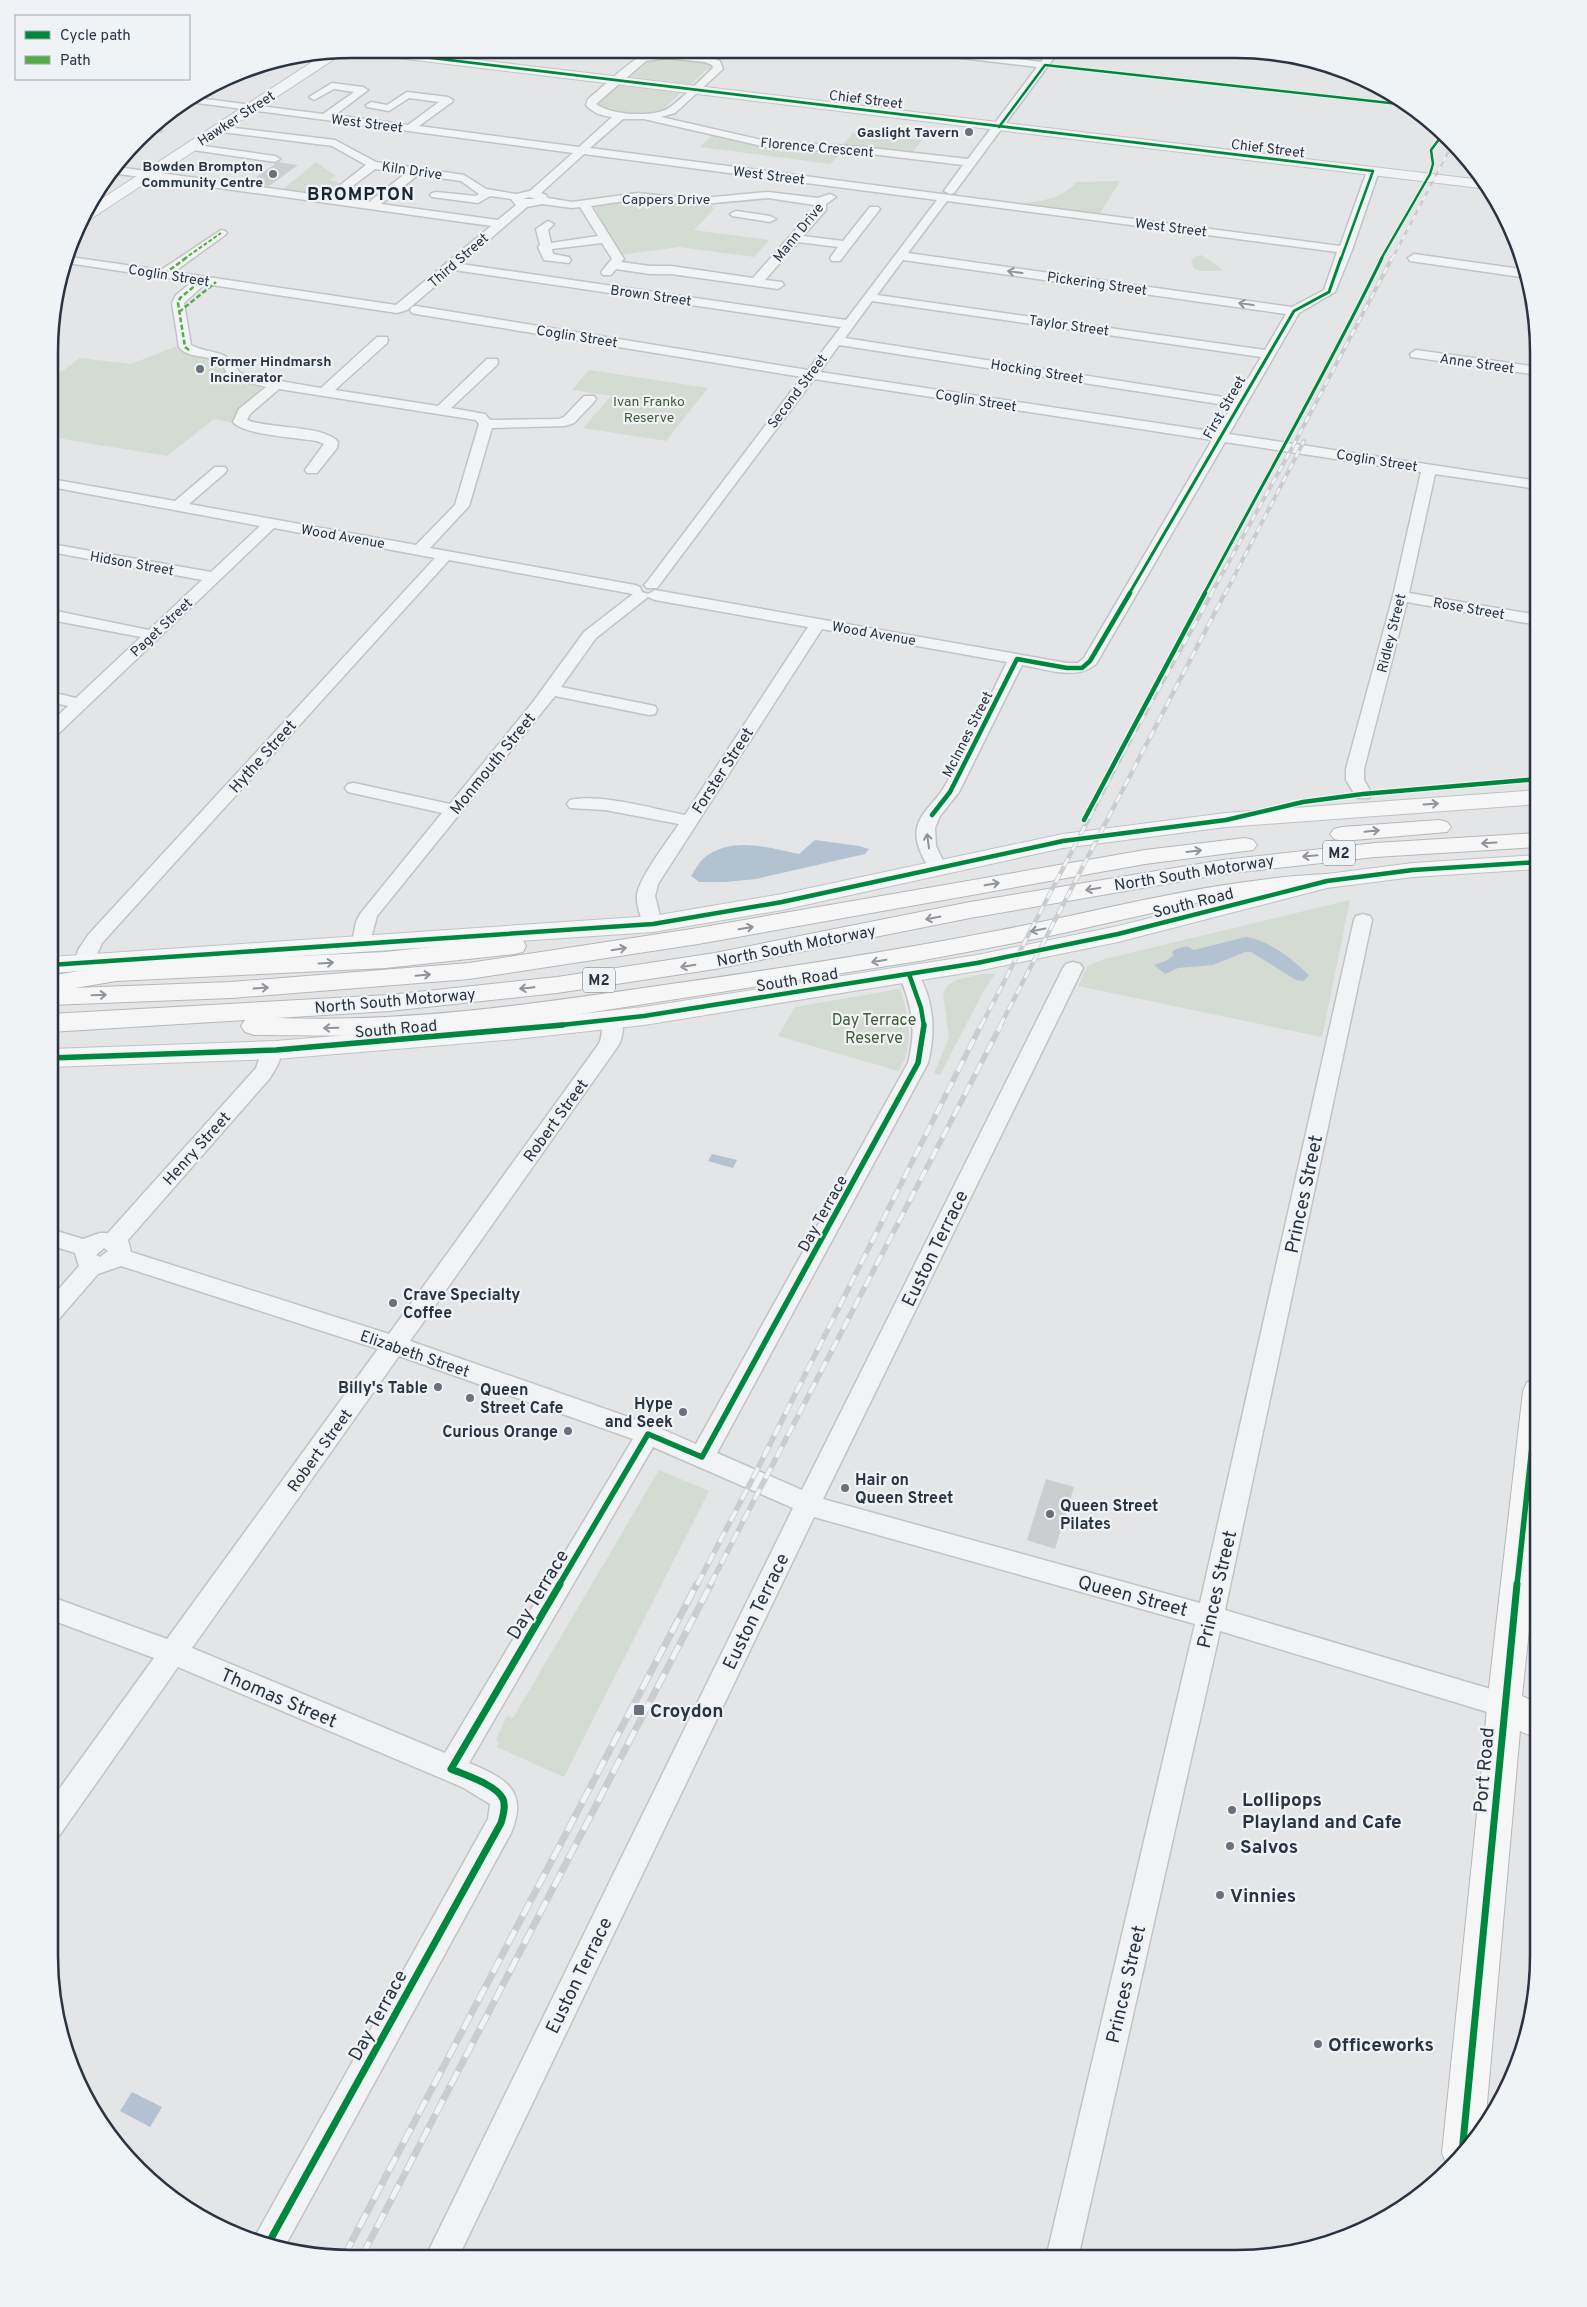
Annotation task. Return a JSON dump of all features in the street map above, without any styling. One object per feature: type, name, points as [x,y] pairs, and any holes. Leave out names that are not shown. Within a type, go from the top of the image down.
[{"type":"main road","points":[[1226,820],[1286,805],[1363,794],[1530,781]]},
{"type":"main road","points":[[58,982],[116,973],[385,960],[579,939],[782,902],[1063,841],[1226,820],[1530,798]]},
{"type":"main road","name":"North South Motorway","points":[[58,997],[231,990],[469,971],[698,936],[1145,857],[1383,830],[1530,822]]},
{"type":"main road","name":"North South Motorway","points":[[58,1023],[389,1003],[557,985],[637,975],[970,910],[1223,866],[1375,850],[1530,840]]},
{"type":"main road","name":"South Road","points":[[58,1058],[271,1050],[613,1020],[978,964],[1118,934],[1327,881],[1413,870],[1530,863]]},
{"type":"main road","points":[[86,1022],[307,1028],[386,1027],[496,1018],[825,971],[1007,937],[1224,891],[1286,882],[1327,881]]},
{"type":"main road","points":[[58,964],[362,942],[653,924]]},
{"type":"main road","name":"Port Road","points":[[1463,2141],[1502,1746],[1521,1710],[1518,1583],[1530,1467]]},
{"type":"main road","points":[[1518,1583],[1530,1599]]},
{"type":"street","name":"Chief Street","points":[[432,58],[1477,184]]},
{"type":"street","points":[[617,80],[646,58]]},
{"type":"street","points":[[666,117],[718,69],[717,63],[698,58]]},
{"type":"street","points":[[987,58],[1045,65]]},
{"type":"street","name":"Second Street","points":[[646,592],[1050,58]]},
{"type":"street","name":"Hawker Street","points":[[94,210],[326,59]]},
{"type":"street","name":"Florence Crescent","points":[[617,80],[592,101],[591,105],[594,109],[622,115],[666,117],[766,144],[862,150],[971,163]]},
{"type":"street","points":[[314,97],[335,84],[363,90],[324,118]]},
{"type":"street","points":[[371,105],[389,108],[406,95],[448,100],[409,129]]},
{"type":"street","name":"West Street","points":[[199,101],[842,185],[947,194],[1346,250]]},
{"type":"street","points":[[520,201],[537,198],[582,151],[622,115]]},
{"type":"street","name":"Kiln Drive","points":[[218,129],[335,144],[373,165],[464,178],[479,190],[520,201]]},
{"type":"street","points":[[190,147],[275,159]]},
{"type":"street","points":[[338,192],[373,165]]},
{"type":"street","points":[[120,171],[500,224]]},
{"type":"street","points":[[371,206],[416,171]]},
{"type":"street","points":[[1294,311],[1329,292],[1346,250],[1373,171]]},
{"type":"street","name":"Mann Drive","points":[[757,282],[820,210],[820,202],[832,196],[842,185]]},
{"type":"street","points":[[425,204],[448,186]]},
{"type":"street","points":[[436,194],[478,200],[487,193]]},
{"type":"street","name":"Cappers Drive","points":[[537,198],[572,205],[638,196],[693,202],[755,195],[820,202]]},
{"type":"street","points":[[755,217],[774,196]]},
{"type":"street","name":"Third Street","points":[[388,308],[403,307],[500,224],[520,201]]},
{"type":"street","points":[[584,204],[618,259],[591,286]]},
{"type":"street","points":[[860,207],[888,211]]},
{"type":"street","points":[[836,258],[874,209]]},
{"type":"street","points":[[736,214],[770,219]]},
{"type":"street","points":[[548,224],[542,229],[544,247],[548,257],[565,260]]},
{"type":"street","points":[[164,274],[221,233]]},
{"type":"street","points":[[794,238],[846,245]]},
{"type":"street","points":[[544,247],[606,239]]},
{"type":"street","name":"Pickering Street","points":[[901,256],[1294,311]]},
{"type":"street","points":[[1414,258],[1518,273]]},
{"type":"street","name":"Coglin Street","points":[[72,260],[388,308]]},
{"type":"street","points":[[614,265],[650,270],[671,270],[778,285]]},
{"type":"street","name":"Brown Street","points":[[453,266],[849,324]]},
{"type":"street","points":[[669,297],[691,273]]},
{"type":"street","points":[[202,280],[180,298],[179,312],[185,347],[193,352],[220,356],[229,361],[234,375],[276,385],[480,417],[486,424]]},
{"type":"street","points":[[179,312],[216,282]]},
{"type":"street","name":"Taylor Street","points":[[869,297],[1268,354]]},
{"type":"street","name":"Coglin Street","points":[[416,310],[810,374],[1530,484]]},
{"type":"street","name":"First Street","points":[[1090,662],[1219,436],[1294,311]]},
{"type":"street","points":[[325,392],[382,340]]},
{"type":"street","name":"Hocking Street","points":[[836,341],[1239,402]]},
{"type":"street","name":"Anne Street","points":[[1416,354],[1530,370]]},
{"type":"street","points":[[441,411],[492,362]]},
{"type":"street","points":[[276,385],[244,412],[240,422],[250,426],[321,437],[331,442],[330,448],[312,470]]},
{"type":"street","points":[[486,424],[560,423],[569,420],[589,399]]},
{"type":"street","points":[[421,549],[462,506],[486,424]]},
{"type":"street","name":"Ridley Street","points":[[1363,794],[1354,778],[1355,769],[1401,596],[1429,468]]},
{"type":"street","points":[[178,506],[220,470]]},
{"type":"street","name":"Wood Avenue","points":[[58,484],[1067,668],[1082,668],[1090,662]]},
{"type":"street","name":"Paget Street","points":[[58,724],[271,524]]},
{"type":"street","name":"Hidson Street","points":[[58,549],[214,577]]},
{"type":"street","points":[[58,558],[66,551]]},
{"type":"street","name":"Hythe Street","points":[[85,962],[88,950],[95,939],[447,554]]},
{"type":"street","name":"Monmouth Street","points":[[362,942],[364,922],[369,914],[550,690],[590,635],[646,592]]},
{"type":"street","name":"Rose Street","points":[[1401,596],[1530,619]]},
{"type":"street","points":[[58,616],[153,635]]},
{"type":"street","name":"Forster Street","points":[[653,924],[646,896],[649,884],[818,622]]},
{"type":"street","name":"McInnes Street","points":[[937,867],[927,846],[926,828],[932,815],[950,792],[1017,659]]},
{"type":"street","points":[[550,690],[649,710]]},
{"type":"street","points":[[58,699],[80,704]]},
{"type":"street","points":[[354,788],[454,810]]},
{"type":"street","points":[[576,804],[605,805],[689,821]]},
{"type":"street","name":"Princes Street","points":[[1064,2250],[1210,1617],[1363,920]]},
{"type":"street","name":"Euston Terrace","points":[[445,2250],[808,1503],[1073,968]]},
{"type":"street","name":"Day Terrace","points":[[702,1457],[918,1063],[925,1039],[924,1016],[909,974]]},
{"type":"street","name":"Robert Street","points":[[58,1813],[606,1050],[610,1041],[613,1020]]},
{"type":"street","name":"Henry Street","points":[[116,1248],[263,1073],[269,1063],[271,1050]]},
{"type":"street","points":[[58,1241],[90,1257]]},
{"type":"street","points":[[58,1303],[90,1257],[97,1241],[116,1248]]},
{"type":"street","name":"Elizabeth Street","points":[[116,1248],[648,1434],[763,1483]]},
{"type":"street","name":"Day Terrace","points":[[451,1769],[648,1434]]},
{"type":"street","name":"Queen Street","points":[[763,1483],[825,1510],[1210,1617],[1521,1710]]},
{"type":"street","name":"Thomas Street","points":[[58,1610],[173,1653],[451,1769],[493,1789],[503,1799]]},
{"type":"street","name":"Day Terrace","points":[[271,2238],[501,1823],[504,1810],[503,1799]]},
{"type":"green space","points":[[660,58],[701,60],[713,65],[714,68],[706,70],[691,84],[631,77],[647,63],[644,62]]},
{"type":"green space","points":[[621,86],[680,93],[666,107],[669,108],[651,114],[622,114],[612,112],[595,104]]},
{"type":"green space","points":[[854,132],[922,140],[911,154],[840,148]]},
{"type":"green space","points":[[711,136],[779,148],[842,152],[830,164],[700,147]]},
{"type":"green space","points":[[316,162],[336,176],[328,180],[340,183],[323,196],[282,190]]},
{"type":"green space","points":[[1120,181],[1099,215],[1015,204],[1048,199],[1064,193],[1076,182]]},
{"type":"green space","points":[[628,199],[686,204],[709,202],[714,209],[694,230],[769,240],[754,257],[679,247],[619,255],[594,206]]},
{"type":"green space","points":[[1201,255],[1221,268],[1221,271],[1199,271],[1194,268],[1191,260]]},
{"type":"green space","points":[[177,346],[189,353],[224,365],[228,377],[258,385],[264,391],[234,418],[234,423],[214,419],[167,456],[58,438],[58,372],[61,372],[80,358],[131,364]]},
{"type":"green space","name":"Ivan Franko Reserve","points":[[589,370],[708,388],[666,441],[583,428],[611,396],[572,390]]},
{"type":"green space","points":[[1350,900],[1322,1037],[1078,986],[1088,966],[1101,960]]},
{"type":"green space","points":[[982,974],[995,974],[983,992],[940,1075],[934,1073],[949,1038],[943,994],[947,986],[956,980]]},
{"type":"green space","name":"Day Terrace Reserve","points":[[900,989],[906,1009],[909,1031],[907,1052],[898,1071],[778,1036],[795,1007]]},
{"type":"green space","points":[[659,1470],[709,1491],[564,1777],[497,1747],[499,1742],[496,1740],[507,1716],[513,1718]]},
{"type":"water","points":[[815,840],[869,849],[865,854],[756,879],[699,882],[691,876],[705,857],[728,847],[751,845],[799,854]]},
{"type":"water","points":[[1246,937],[1263,942],[1280,951],[1309,975],[1304,981],[1296,980],[1251,952],[1245,952],[1213,965],[1178,968],[1165,974],[1154,965],[1166,961],[1174,955],[1172,953],[1174,950],[1187,946],[1194,950]]},
{"type":"water","points":[[712,1154],[737,1160],[733,1168],[708,1161]]},
{"type":"water","points":[[132,2092],[162,2107],[150,2127],[120,2111]]},
{"type":"building","name":"Bowden Brompton Community Centre","points":[[278,162],[298,165],[269,186],[248,183]]},
{"type":"building","name":"Queen Street Pilates","points":[[1046,1479],[1074,1487],[1055,1549],[1027,1540]]},
{"type":"railway","points":[[1392,259],[1449,151]]},
{"type":"railway","points":[[1211,594],[1292,448],[1392,258]]},
{"type":"railway","points":[[1225,594],[1304,441]]},
{"type":"railway","points":[[981,1026],[1123,753],[1212,593]]},
{"type":"railway","points":[[1000,1026],[1225,593]]},
{"type":"railway","points":[[697,1585],[753,1478],[981,1025]]},
{"type":"railway","points":[[710,1585],[1001,1025]]},
{"type":"railway","points":[[347,2250],[697,1584]]},
{"type":"railway","points":[[365,2250],[711,1584]]},
{"type":"marked path","points":[[164,274],[221,233]]},
{"type":"marked path","points":[[189,350],[185,347],[178,303],[180,298],[202,280]]},
{"type":"marked path","points":[[179,312],[216,282]]},
{"type":"cycle path","points":[[432,58],[1373,171],[1329,292],[1294,311],[1090,661],[1082,668],[1067,668],[1017,659],[950,792],[932,815]]},
{"type":"cycle path","points":[[999,127],[1045,65],[1393,103]]},
{"type":"cycle path","points":[[1084,820],[1280,450],[1346,332],[1383,256],[1430,174],[1433,164],[1431,150],[1439,140]]},
{"type":"cycle path","points":[[58,964],[653,924],[782,902],[1063,841],[1226,820],[1303,802],[1363,794],[1530,780]]},
{"type":"cycle path","points":[[58,1058],[276,1050],[516,1030],[644,1016],[977,963],[1118,934],[1327,881],[1413,870],[1530,863]]},
{"type":"cycle path","points":[[271,2238],[501,1823],[504,1805],[500,1794],[487,1785],[451,1769],[648,1434],[702,1457],[918,1063],[924,1027],[921,1008],[909,974]]},
{"type":"cycle path","points":[[1463,2141],[1502,1746],[1504,1705],[1530,1465]]},
{"type":"place","name":"Gaslight Tavern","points":[[969,132]]},
{"type":"place","name":"Bowden Brompton Community Centre","points":[[273,174]]},
{"type":"place","name":"Former Hindmarsh Incinerator","points":[[200,369]]},
{"type":"place","name":"Crave Specialty Coffee","points":[[393,1303]]},
{"type":"place","name":"Billy's Table","points":[[438,1387]]},
{"type":"place","name":"Queen Street Cafe","points":[[470,1398]]},
{"type":"place","name":"Hype and Seek","points":[[683,1412]]},
{"type":"place","name":"Curious Orange","points":[[568,1431]]},
{"type":"place","name":"Hair on Queen Street","points":[[845,1488]]},
{"type":"place","name":"Queen Street Pilates","points":[[1050,1514]]},
{"type":"place","name":"Croydon","points":[[639,1710]]},
{"type":"place","name":"Lollipops Playland and Cafe","points":[[1232,1810]]},
{"type":"place","name":"Salvos","points":[[1230,1846]]},
{"type":"place","name":"Vinnies","points":[[1220,1895]]},
{"type":"place","name":"Officeworks","points":[[1318,2044]]},
{"type":"district","name":"BROMPTON","points":[[361,194]]}]
